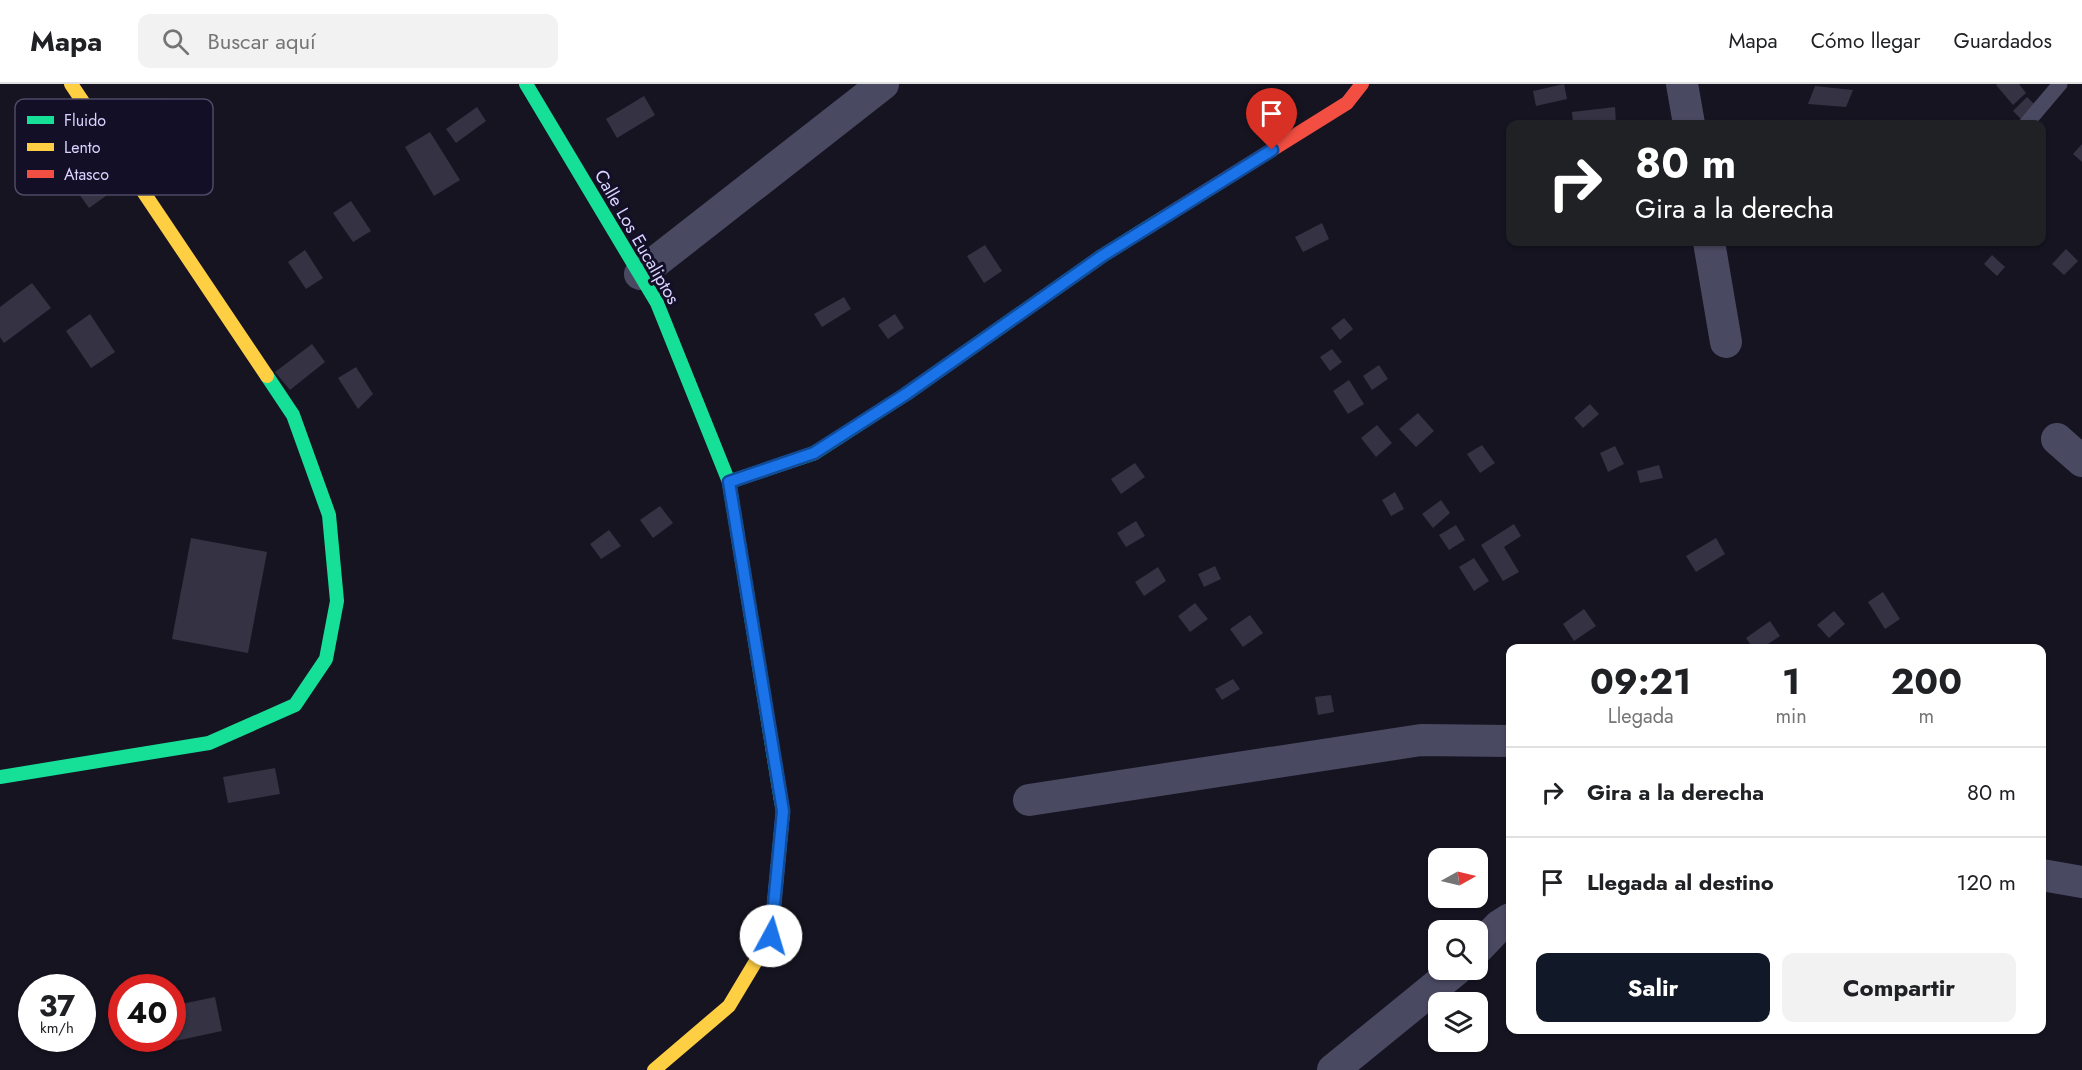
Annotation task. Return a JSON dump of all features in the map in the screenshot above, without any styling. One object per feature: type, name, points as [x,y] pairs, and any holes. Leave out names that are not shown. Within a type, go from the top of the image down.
[{"type":"street","points":[[71,84],[81,99]]},
{"type":"street","name":"Calle Los Eucaliptos","points":[[526,84],[657,303],[729,482],[783,811],[771,936],[729,1006],[654,1070]]},
{"type":"street","points":[[640,274],[883,84]]},
{"type":"street","points":[[729,482],[814,453],[906,394],[1102,256],[1347,103],[1362,84]]},
{"type":"street","points":[[1682,84],[1688,120]]},
{"type":"street","points":[[0,777],[209,743],[295,705],[326,659],[337,601],[329,515],[293,416],[145,195]]},
{"type":"street","points":[[1710,246],[1726,342]]},
{"type":"street","points":[[2057,439],[2082,461]]},
{"type":"street","points":[[1029,800],[1421,740],[1506,741]]},
{"type":"street","points":[[2046,876],[2082,882]]},
{"type":"street","points":[[1488,938],[1506,922]]},
{"type":"street","points":[[1333,1070],[1443,980]]},
{"type":"lane","points":[[2029,120],[2060,84]]},
{"type":"building","points":[[1564,84],[1567,99],[1536,106],[1533,91]]},
{"type":"building","points":[[1997,84],[2019,84],[2026,93],[2013,105]]},
{"type":"building","points":[[1815,86],[1853,90],[1846,107],[1808,104]]},
{"type":"building","points":[[644,96],[655,115],[617,138],[606,119]]},
{"type":"building","points":[[2027,97],[2037,107],[2024,120],[2013,111]]},
{"type":"building","points":[[477,107],[486,121],[456,143],[446,129]]},
{"type":"building","points":[[1615,107],[1616,120],[1573,120],[1572,112]]},
{"type":"building","points":[[430,132],[460,180],[434,196],[405,147]]},
{"type":"building","points":[[2082,144],[2082,162],[2073,154]]},
{"type":"building","points":[[80,195],[107,195],[89,208]]},
{"type":"building","points":[[351,201],[371,231],[353,242],[333,213]]},
{"type":"building","points":[[1322,223],[1329,239],[1303,252],[1295,237]]},
{"type":"building","points":[[985,245],[1002,271],[984,283],[967,256]]},
{"type":"building","points":[[2066,249],[2078,261],[2064,275],[2052,264]]},
{"type":"building","points":[[305,250],[323,278],[306,289],[288,262]]},
{"type":"building","points":[[1992,255],[2005,267],[1997,276],[1984,264]]},
{"type":"building","points":[[32,283],[51,308],[4,343],[0,337],[0,307]]},
{"type":"building","points":[[844,297],[851,309],[822,327],[814,314]]},
{"type":"building","points":[[90,314],[115,352],[91,368],[66,331]]},
{"type":"building","points":[[895,314],[904,328],[888,339],[878,325]]},
{"type":"building","points":[[1344,318],[1353,329],[1340,340],[1331,328]]},
{"type":"building","points":[[312,344],[325,362],[290,390],[275,372]]},
{"type":"building","points":[[1332,349],[1342,362],[1330,371],[1320,357]]},
{"type":"building","points":[[1379,365],[1388,379],[1372,390],[1363,376]]},
{"type":"building","points":[[356,367],[373,394],[358,409],[338,378]]},
{"type":"building","points":[[1349,380],[1364,404],[1348,414],[1333,391]]},
{"type":"building","points":[[1590,404],[1599,414],[1583,428],[1574,418]]},
{"type":"building","points":[[1418,413],[1434,431],[1416,447],[1399,429]]},
{"type":"building","points":[[1377,425],[1392,443],[1376,457],[1361,438]]},
{"type":"building","points":[[1482,445],[1495,463],[1480,473],[1467,454]]},
{"type":"building","points":[[1615,446],[1624,464],[1608,472],[1600,453]]},
{"type":"building","points":[[1135,463],[1145,477],[1121,494],[1111,479]]},
{"type":"building","points":[[1659,465],[1663,478],[1640,483],[1637,471]]},
{"type":"building","points":[[1395,492],[1404,509],[1391,516],[1382,500]]},
{"type":"building","points":[[1441,500],[1450,513],[1433,528],[1422,514]]},
{"type":"building","points":[[660,506],[673,523],[653,538],[640,520]]},
{"type":"building","points":[[1136,521],[1145,536],[1126,547],[1117,533]]},
{"type":"building","points":[[1514,524],[1521,536],[1504,547],[1519,572],[1503,581],[1481,545]]},
{"type":"building","points":[[1456,525],[1465,540],[1449,550],[1439,535]]},
{"type":"building","points":[[609,530],[621,546],[601,559],[590,544]]},
{"type":"building","points":[[191,538],[267,552],[248,653],[172,639]]},
{"type":"building","points":[[1716,538],[1725,554],[1696,572],[1686,556]]},
{"type":"building","points":[[1474,558],[1489,581],[1474,591],[1459,567]]},
{"type":"building","points":[[1215,566],[1221,579],[1204,587],[1198,574]]},
{"type":"building","points":[[1158,567],[1166,581],[1144,596],[1135,582]]},
{"type":"building","points":[[1883,592],[1900,619],[1885,629],[1868,602]]},
{"type":"building","points":[[1195,603],[1208,619],[1190,632],[1178,616]]},
{"type":"building","points":[[1584,609],[1596,626],[1574,641],[1563,624]]},
{"type":"building","points":[[1834,611],[1845,624],[1829,638],[1817,625]]},
{"type":"building","points":[[1250,615],[1263,633],[1243,647],[1230,629]]},
{"type":"building","points":[[1770,621],[1780,636],[1768,644],[1750,644],[1746,638]]},
{"type":"building","points":[[1233,679],[1240,689],[1222,700],[1215,689]]},
{"type":"building","points":[[1331,695],[1334,712],[1318,715],[1315,697]]},
{"type":"building","points":[[275,768],[280,794],[228,803],[223,777]]},
{"type":"building","points":[[215,997],[222,1031],[186,1039],[186,1003]]},
{"type":"traffic: fast","points":[[526,84],[657,303],[729,482],[780,795]]},
{"type":"traffic: fast","points":[[729,482],[815,453],[906,394],[1102,256],[1161,219]]},
{"type":"traffic: fast","points":[[0,777],[209,743],[295,705],[326,659],[337,601],[329,515],[293,415],[267,376]]},
{"type":"traffic: slow","points":[[71,84],[81,99]]},
{"type":"traffic: slow","points":[[146,195],[267,376]]},
{"type":"traffic: slow","points":[[654,1070],[729,1006],[771,936],[783,811],[780,795]]},
{"type":"traffic: jam","points":[[1161,219],[1347,103],[1362,84]]},
{"type":"route","points":[[771,936],[783,811],[729,482],[814,453],[906,394],[1102,256],[1272,150]]}]
